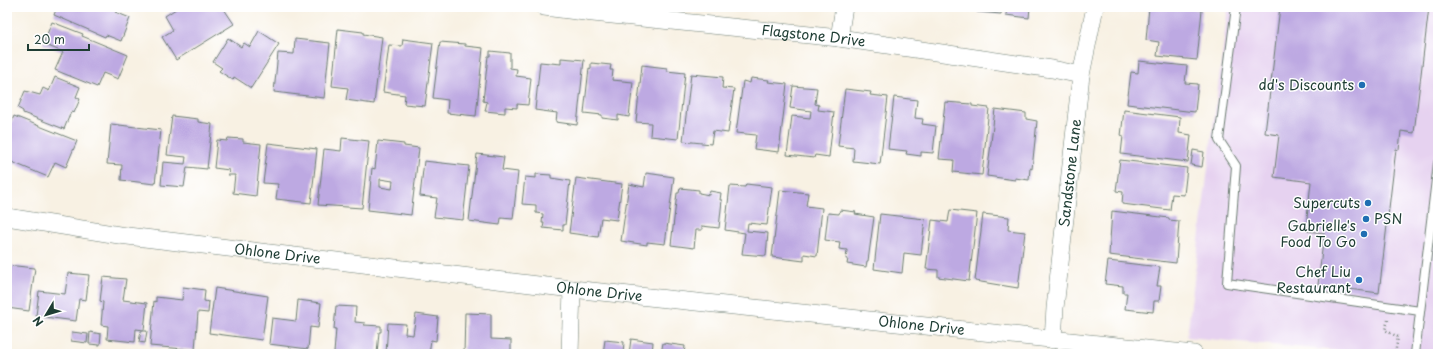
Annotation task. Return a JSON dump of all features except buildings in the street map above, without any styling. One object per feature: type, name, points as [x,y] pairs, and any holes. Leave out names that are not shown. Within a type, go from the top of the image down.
[{"type":"street","name":"Flagstone Drive","points":[[544,7],[593,10],[840,38],[1052,69],[1081,75]]},
{"type":"street","points":[[840,38],[844,7]]},
{"type":"street","name":"Sandstone Lane","points":[[1053,340],[1055,308],[1081,75],[1095,7]]},
{"type":"street","name":"Ohlone Drive","points":[[7,217],[119,235],[572,289],[1194,354]]},
{"type":"street","points":[[570,354],[572,289]]},
{"type":"lane","points":[[1236,7],[1219,140],[1236,166],[1227,283],[1420,311]]},
{"type":"lane","points":[[1415,354],[1438,163]]},
{"type":"path","points":[[1387,326],[1385,330],[1398,337],[1395,354]]},
{"type":"shaded area","points":[[1228,7],[1438,7],[1438,354],[1370,354],[1187,337]]},
{"type":"place","name":"dd's Discounts","points":[[1362,85]]},
{"type":"place","name":"Supercuts","points":[[1368,203]]},
{"type":"place","name":"PSN","points":[[1366,219]]},
{"type":"place","name":"Gabrielle's Food To Go","points":[[1364,234]]},
{"type":"place","name":"Chef Liu Restaurant","points":[[1359,280]]}]
